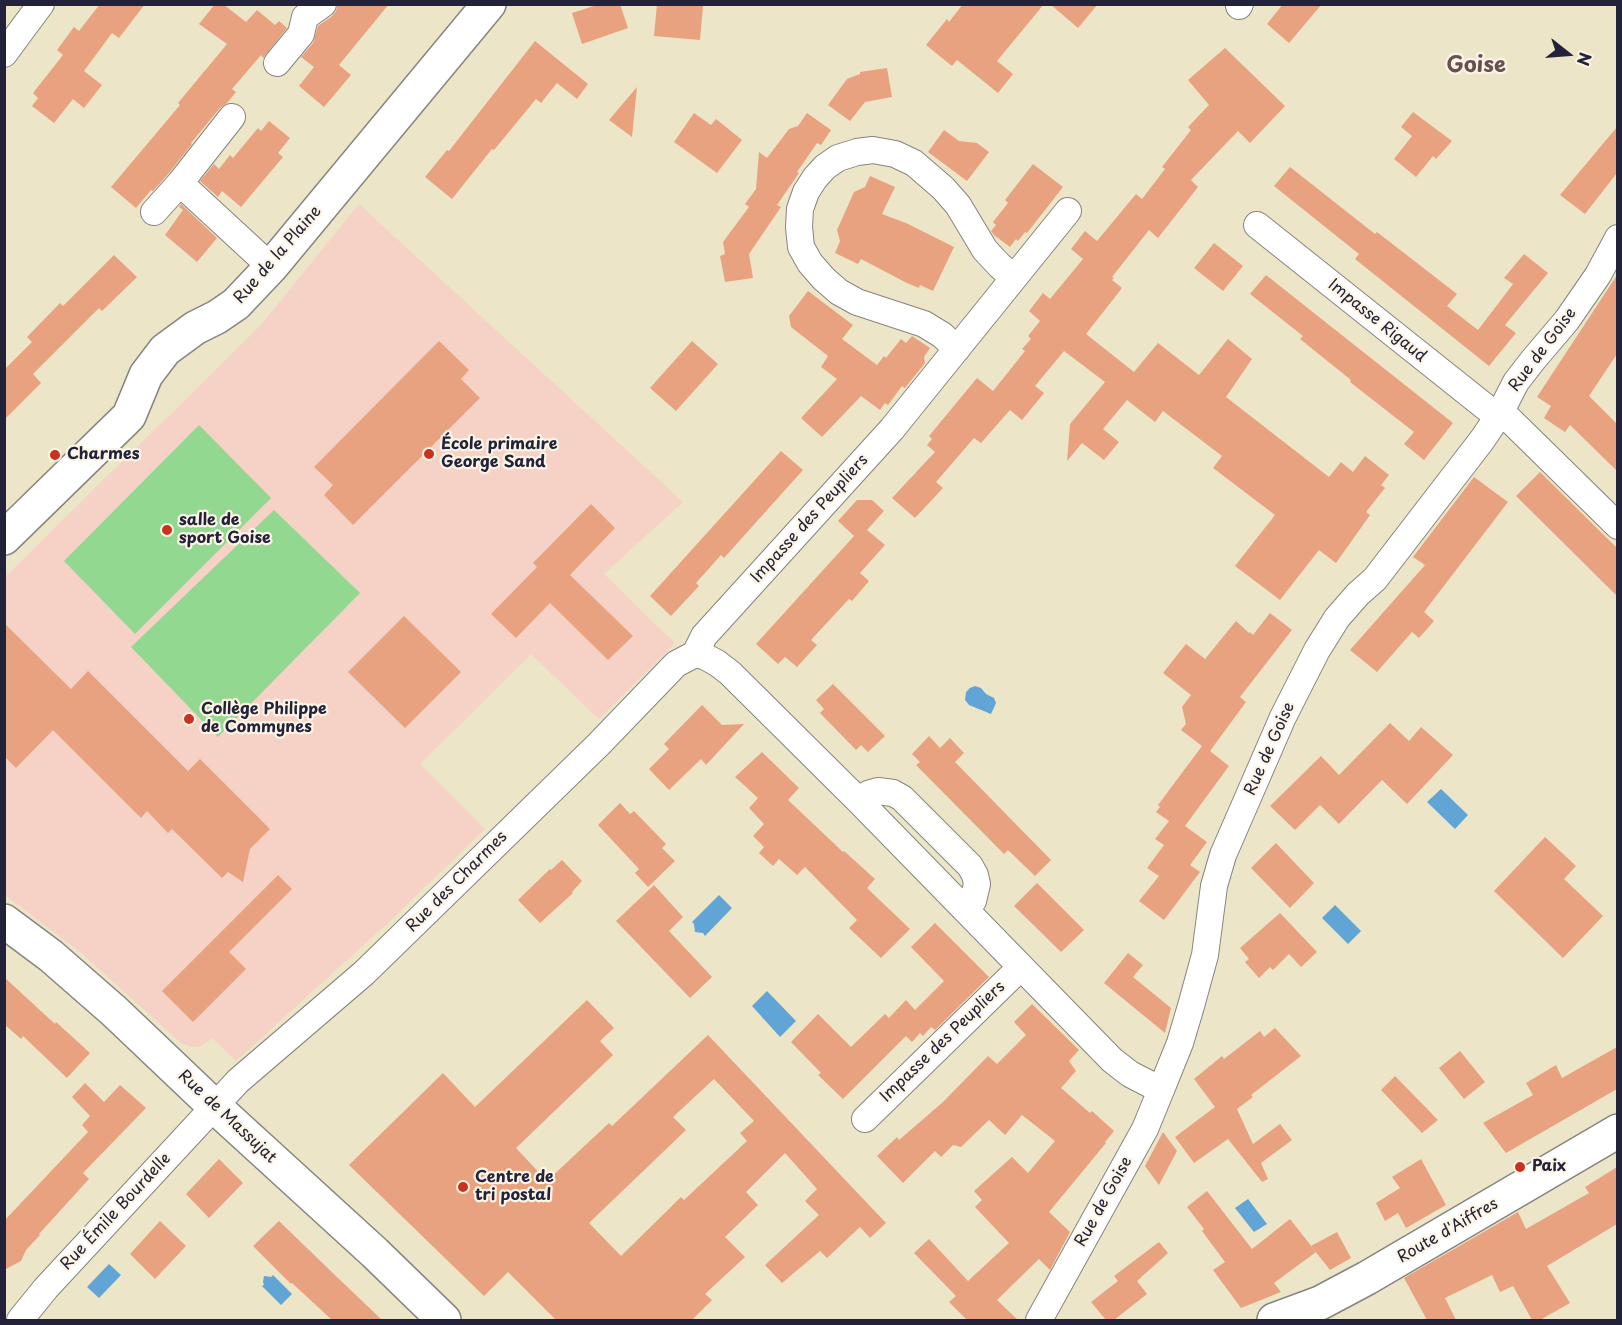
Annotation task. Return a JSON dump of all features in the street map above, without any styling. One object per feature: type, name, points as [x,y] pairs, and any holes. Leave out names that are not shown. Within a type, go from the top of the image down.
[{"type":"street","points":[[4,54],[41,4]]},
{"type":"street","points":[[277,63],[301,34],[305,17],[323,4]]},
{"type":"street","name":"Rue de la Plaine","points":[[4,538],[129,416],[146,375],[165,350],[195,328],[236,304],[271,267],[489,4]]},
{"type":"street","points":[[154,212],[232,117]]},
{"type":"street","points":[[957,349],[942,335],[924,324],[857,302],[839,292],[810,264],[801,247],[800,209],[806,192],[815,178],[838,158],[857,152],[873,150],[895,154],[914,163],[943,188],[958,205],[985,250],[1014,277]]},
{"type":"street","points":[[180,183],[271,267]]},
{"type":"street","name":"Impasse des Peupliers","points":[[695,654],[704,636],[892,429],[1068,211]]},
{"type":"street","name":"Impasse Rigaud","points":[[1257,225],[1488,409],[1509,419],[1617,526]]},
{"type":"street","name":"Rue de Goise","points":[[1040,1320],[1144,1129],[1161,1090],[1180,1042],[1197,985],[1205,954],[1214,885],[1223,855],[1282,717],[1317,650],[1337,618],[1375,579],[1499,415],[1516,382],[1567,320],[1598,275],[1617,238]]},
{"type":"street","points":[[695,654],[717,663],[730,673],[966,909],[1112,1060],[1130,1074],[1161,1090]]},
{"type":"street","name":"Rue des Charmes","points":[[214,1106],[238,1081],[364,974],[599,744],[676,664],[695,654]]},
{"type":"street","points":[[860,802],[868,794],[878,791],[893,793],[902,798],[970,866],[977,884],[973,901],[966,909]]},
{"type":"street","name":"Rue de Massujat","points":[[4,921],[51,956],[114,1011],[444,1320]]},
{"type":"street","name":"Impasse des Peupliers","points":[[865,1119],[1021,967]]},
{"type":"street","name":"Rue Émile Bourdelle","points":[[20,1320],[46,1288],[214,1106]]},
{"type":"street","name":"Route d'Aiffres","points":[[1274,1320],[1320,1303],[1367,1278],[1617,1131]]},
{"type":"shaded area","points":[[359,204],[683,502],[604,574],[675,643],[599,719],[531,654],[420,764],[485,829],[391,920],[236,1061],[212,1038],[199,1047],[181,1043],[80,952],[5,895],[4,578],[261,325]]},
{"type":"green space","name":"salle de sport Goise","points":[[199,425],[271,498],[135,634],[64,561]]},
{"type":"green space","points":[[274,510],[360,593],[218,737],[131,647]]},
{"type":"water","points":[[975,686],[994,698],[996,703],[991,714],[969,705],[965,700],[966,692]]},
{"type":"water","points":[[1441,789],[1468,815],[1455,829],[1427,802]]},
{"type":"water","points":[[719,895],[732,908],[705,936],[703,933],[695,932],[692,922]]},
{"type":"water","points":[[1335,905],[1361,931],[1348,944],[1322,918]]},
{"type":"water","points":[[767,991],[796,1021],[780,1037],[752,1006]]},
{"type":"water","points":[[1248,1199],[1267,1224],[1254,1232],[1235,1208]]},
{"type":"water","points":[[109,1264],[121,1275],[99,1298],[87,1287]]},
{"type":"water","points":[[273,1275],[292,1294],[281,1305],[262,1286],[264,1276]]},
{"type":"building","points":[[100,4],[145,4],[119,38],[112,33],[84,71],[102,85],[84,108],[73,99],[54,123],[32,106],[38,98],[33,93],[63,55],[57,50],[74,27],[79,31]]},
{"type":"building","points":[[215,4],[223,4],[246,22],[257,10],[275,25],[279,21],[287,28],[263,58],[261,55],[232,89],[236,92],[191,143],[169,173],[136,208],[111,187],[180,105],[178,103],[227,44],[199,24]]},
{"type":"building","points":[[338,4],[389,4],[339,65],[351,75],[324,107],[299,86],[314,67],[301,57],[313,43],[318,26],[332,16]]},
{"type":"building","points":[[600,4],[620,4],[628,28],[582,44],[572,13]]},
{"type":"building","points":[[657,4],[703,6],[700,40],[654,36]]},
{"type":"building","points":[[963,4],[1044,4],[997,61],[1013,74],[998,93],[957,60],[952,66],[926,45],[947,19],[949,22]]},
{"type":"building","points":[[1050,4],[1098,4],[1078,28]]},
{"type":"building","points":[[1283,4],[1322,4],[1289,43],[1267,24]]},
{"type":"building","points":[[535,41],[588,84],[577,99],[557,83],[541,103],[536,99],[452,199],[425,177],[447,150],[449,151]]},
{"type":"building","points":[[1225,48],[1285,106],[1250,143],[1238,131],[1191,180],[1198,187],[1158,238],[1149,230],[1112,277],[1114,278],[1112,280],[1122,288],[1086,334],[1134,372],[1158,343],[1199,375],[1228,339],[1252,359],[1226,397],[1329,477],[1341,462],[1353,472],[1365,456],[1389,475],[1381,485],[1385,488],[1366,512],[1370,515],[1336,563],[1319,550],[1280,600],[1235,566],[1275,515],[1213,468],[1222,456],[1163,411],[1155,422],[1127,400],[1103,429],[1119,442],[1104,460],[1082,443],[1067,461],[1070,424],[1105,382],[1064,351],[1035,386],[1044,393],[1022,420],[1010,410],[981,443],[974,438],[936,482],[943,488],[915,518],[892,498],[935,452],[927,445],[932,439],[929,436],[977,378],[993,391],[1025,351],[1022,349],[1031,339],[1028,336],[1040,321],[1029,311],[1043,293],[1050,299],[1083,259],[1071,249],[1085,231],[1097,241],[1136,194],[1142,199],[1165,169],[1162,167],[1191,130],[1188,127],[1209,105],[1188,80]]},
{"type":"building","points":[[887,68],[892,97],[865,102],[850,121],[828,105],[847,79],[860,72]]},
{"type":"building","points":[[637,87],[632,137],[609,120]]},
{"type":"building","points":[[1413,112],[1452,141],[1436,159],[1433,156],[1416,177],[1394,159],[1412,136],[1401,127]]},
{"type":"building","points":[[694,113],[711,125],[716,119],[742,140],[717,173],[674,142]]},
{"type":"building","points":[[807,113],[831,130],[821,145],[817,143],[797,172],[799,173],[777,205],[781,207],[749,254],[753,278],[725,282],[720,256],[725,254],[723,242],[749,207],[745,204],[756,189],[759,152],[767,158],[789,129],[798,126]]},
{"type":"building","points":[[269,121],[290,138],[278,153],[283,157],[241,207],[222,191],[218,197],[200,181],[214,164],[219,169],[230,155],[233,158],[258,128],[261,131]]},
{"type":"building","points":[[1617,127],[1617,173],[1585,214],[1560,195]]},
{"type":"building","points":[[944,130],[959,141],[977,143],[989,152],[967,181],[928,152]]},
{"type":"building","points":[[1033,164],[1063,187],[1027,233],[1025,232],[1018,241],[1016,239],[1010,247],[991,231],[996,225],[993,222],[1008,203],[1005,200]]},
{"type":"building","points":[[1290,167],[1375,234],[1377,232],[1457,294],[1447,306],[1478,330],[1513,284],[1504,278],[1524,254],[1548,273],[1505,325],[1516,333],[1489,366],[1355,259],[1359,254],[1274,186]]},
{"type":"building","points":[[870,176],[895,187],[882,214],[906,223],[954,247],[933,291],[920,285],[919,288],[907,283],[861,259],[858,264],[835,253],[840,241],[837,230],[854,192],[865,187]]},
{"type":"building","points":[[181,204],[217,238],[197,262],[165,235],[183,210],[179,207]]},
{"type":"building","points":[[1214,243],[1243,266],[1223,291],[1194,268]]},
{"type":"building","points":[[114,255],[137,277],[102,311],[99,308],[33,374],[41,383],[4,420],[4,370],[32,342],[27,337],[60,303],[63,306]]},
{"type":"building","points":[[1266,275],[1453,423],[1424,460],[1404,444],[1414,432],[1350,382],[1351,380],[1300,339],[1303,336],[1250,294]]},
{"type":"building","points":[[1617,275],[1617,354],[1589,396],[1617,424],[1617,471],[1570,425],[1565,432],[1544,418],[1551,406],[1537,397]]},
{"type":"building","points":[[808,291],[853,325],[842,339],[877,365],[884,356],[886,358],[901,339],[906,343],[912,336],[930,348],[924,357],[925,363],[905,388],[902,386],[888,405],[885,403],[880,410],[861,396],[822,437],[801,418],[837,379],[821,367],[828,356],[791,327],[789,316]]},
{"type":"building","points":[[439,341],[469,370],[461,379],[480,398],[353,525],[324,495],[333,485],[314,467]]},
{"type":"building","points":[[692,341],[718,364],[676,411],[650,388]]},
{"type":"building","points":[[781,451],[803,470],[724,558],[721,555],[696,583],[699,586],[671,616],[650,596]]},
{"type":"building","points":[[1540,472],[1617,548],[1617,596],[1516,496]]},
{"type":"building","points":[[1474,477],[1508,502],[1424,612],[1434,621],[1419,638],[1412,632],[1377,672],[1350,650],[1425,565],[1413,557]]},
{"type":"building","points":[[857,500],[872,500],[884,511],[867,530],[885,545],[860,573],[869,581],[852,601],[849,599],[811,640],[817,645],[797,667],[785,657],[778,664],[756,644],[854,536],[838,521]]},
{"type":"building","points":[[591,504],[615,528],[570,575],[633,636],[608,660],[550,603],[516,638],[491,614],[537,567],[533,563]]},
{"type":"building","points":[[1270,613],[1292,630],[1240,697],[1246,702],[1210,751],[1229,766],[1185,826],[1207,842],[1190,865],[1200,872],[1164,920],[1139,901],[1159,876],[1147,868],[1164,845],[1155,839],[1169,821],[1156,812],[1160,807],[1158,805],[1202,746],[1181,730],[1186,724],[1182,707],[1191,695],[1163,673],[1186,644],[1205,659],[1236,621],[1253,635]]},
{"type":"building","points":[[404,616],[461,672],[405,728],[348,672]]},
{"type":"building","points":[[4,623],[71,689],[88,671],[188,771],[200,759],[270,829],[250,849],[243,882],[228,872],[222,878],[172,829],[168,833],[147,811],[141,818],[53,730],[16,768],[4,756]]},
{"type":"building","points":[[833,684],[885,736],[868,752],[861,745],[856,750],[820,713],[824,709],[816,700]]},
{"type":"building","points":[[702,705],[722,725],[744,724],[706,765],[701,759],[669,790],[649,769],[669,749],[664,744]]},
{"type":"building","points":[[1390,723],[1409,741],[1421,727],[1453,755],[1407,804],[1382,780],[1339,824],[1320,805],[1295,830],[1270,806],[1321,756],[1339,775]]},
{"type":"building","points":[[929,736],[940,748],[950,738],[964,753],[955,762],[1051,860],[1035,876],[1008,850],[1004,854],[916,765],[920,762],[912,754]]},
{"type":"building","points":[[762,752],[799,788],[788,800],[875,879],[867,888],[910,929],[881,958],[849,928],[857,920],[805,867],[797,875],[779,859],[773,866],[759,853],[764,847],[753,836],[764,824],[749,808],[758,798],[735,777]]},
{"type":"building","points":[[620,803],[630,814],[634,811],[666,844],[662,848],[675,861],[648,887],[635,873],[639,869],[598,825]]},
{"type":"building","points":[[1545,837],[1576,866],[1564,879],[1603,916],[1563,958],[1494,891]]},
{"type":"building","points":[[1276,843],[1314,883],[1290,908],[1251,868]]},
{"type":"building","points":[[562,860],[582,881],[573,893],[540,923],[518,900]]},
{"type":"building","points":[[278,875],[292,889],[229,952],[246,969],[193,1022],[162,991]]},
{"type":"building","points":[[1037,883],[1084,930],[1061,952],[1014,906]]},
{"type":"building","points":[[654,885],[683,917],[669,931],[712,977],[690,998],[616,921]]},
{"type":"building","points":[[1280,913],[1317,952],[1301,967],[1289,954],[1273,970],[1270,967],[1259,978],[1245,962],[1249,959],[1240,948]]},
{"type":"building","points":[[935,923],[989,977],[935,1030],[931,1027],[923,1036],[920,1033],[912,1042],[906,1036],[843,1099],[818,1075],[821,1073],[791,1042],[818,1014],[851,1047],[885,1014],[889,1018],[906,1000],[915,1010],[944,981],[911,947]]},
{"type":"building","points":[[1128,953],[1143,965],[1133,977],[1171,1008],[1165,1033],[1104,983]]},
{"type":"building","points":[[4,977],[90,1053],[67,1078],[23,1036],[21,1039],[4,1024]]},
{"type":"building","points":[[587,1000],[614,1028],[600,1041],[613,1055],[516,1148],[547,1181],[609,1123],[612,1126],[708,1035],[886,1223],[870,1238],[860,1227],[827,1258],[820,1251],[782,1283],[765,1265],[819,1215],[805,1201],[817,1189],[785,1153],[746,1192],[758,1205],[725,1237],[745,1257],[705,1294],[712,1300],[692,1320],[556,1320],[508,1272],[484,1296],[349,1165],[443,1073],[475,1107]],"holes":[[[714,1079],[754,1121],[740,1133],[747,1141],[684,1200],[681,1197],[621,1256],[589,1223],[686,1130],[673,1117]]]},
{"type":"building","points":[[1032,1004],[1079,1050],[1069,1061],[1076,1071],[1061,1088],[1114,1131],[1049,1212],[1070,1232],[1050,1270],[1039,1259],[997,1300],[1018,1320],[967,1320],[949,1302],[956,1296],[914,1253],[929,1239],[968,1281],[1009,1243],[975,1207],[982,1200],[974,1191],[1012,1157],[1028,1173],[1055,1141],[1022,1115],[1005,1135],[989,1120],[961,1147],[953,1145],[941,1157],[935,1151],[903,1183],[877,1156],[897,1137],[899,1140],[943,1102],[988,1056],[997,1064],[1026,1035],[1014,1022]]},
{"type":"building","points":[[1275,1028],[1301,1056],[1251,1095],[1253,1097],[1237,1109],[1253,1144],[1280,1124],[1292,1140],[1261,1163],[1268,1179],[1262,1182],[1228,1139],[1194,1163],[1175,1137],[1215,1107],[1194,1079],[1222,1056],[1224,1059],[1260,1031],[1264,1037]]},
{"type":"building","points":[[1617,1047],[1617,1089],[1506,1153],[1483,1123],[1533,1095],[1526,1083],[1556,1065],[1562,1078]]},
{"type":"building","points":[[1460,1051],[1485,1082],[1464,1099],[1439,1068]]},
{"type":"building","points":[[1395,1076],[1438,1120],[1422,1133],[1381,1090]]},
{"type":"building","points":[[85,1083],[104,1102],[120,1085],[146,1108],[83,1173],[89,1179],[39,1234],[26,1250],[21,1261],[4,1270],[4,1221],[88,1132],[82,1125],[90,1116],[72,1097]]},
{"type":"building","points":[[1163,1132],[1177,1151],[1159,1185],[1145,1166]]},
{"type":"building","points":[[219,1159],[243,1183],[209,1218],[186,1194]]},
{"type":"building","points":[[1421,1159],[1446,1205],[1406,1228],[1398,1213],[1385,1221],[1376,1203],[1400,1188],[1392,1177]]},
{"type":"building","points":[[1617,1167],[1617,1224],[1547,1266],[1570,1303],[1540,1320],[1532,1320],[1513,1286],[1500,1292],[1492,1275],[1445,1298],[1456,1320],[1427,1320],[1404,1278],[1518,1212],[1526,1229],[1589,1193],[1585,1187]]},
{"type":"building","points":[[1207,1191],[1252,1249],[1290,1219],[1316,1252],[1274,1283],[1281,1292],[1241,1308],[1213,1270],[1225,1262],[1187,1207]]},
{"type":"building","points":[[160,1221],[186,1246],[155,1279],[130,1254]]},
{"type":"building","points":[[279,1221],[382,1320],[332,1320],[291,1284],[253,1246]]},
{"type":"building","points":[[1337,1232],[1351,1258],[1330,1270],[1311,1246]]},
{"type":"building","points":[[1159,1242],[1168,1253],[1137,1281],[1147,1294],[1114,1320],[1106,1320],[1091,1302],[1118,1281],[1114,1276]]},
{"type":"place","name":"École primaire George Sand","points":[[429,454]]},
{"type":"place","name":"Charmes","points":[[55,455]]},
{"type":"place","name":"salle de sport Goise","points":[[167,530]]},
{"type":"place","name":"Collège Philippe de Commynes","points":[[189,719]]},
{"type":"place","name":"Paix","points":[[1520,1167]]},
{"type":"place","name":"Centre de tri postal","points":[[463,1187]]},
{"type":"district","name":"Goise","points":[[1476,66]]}]
